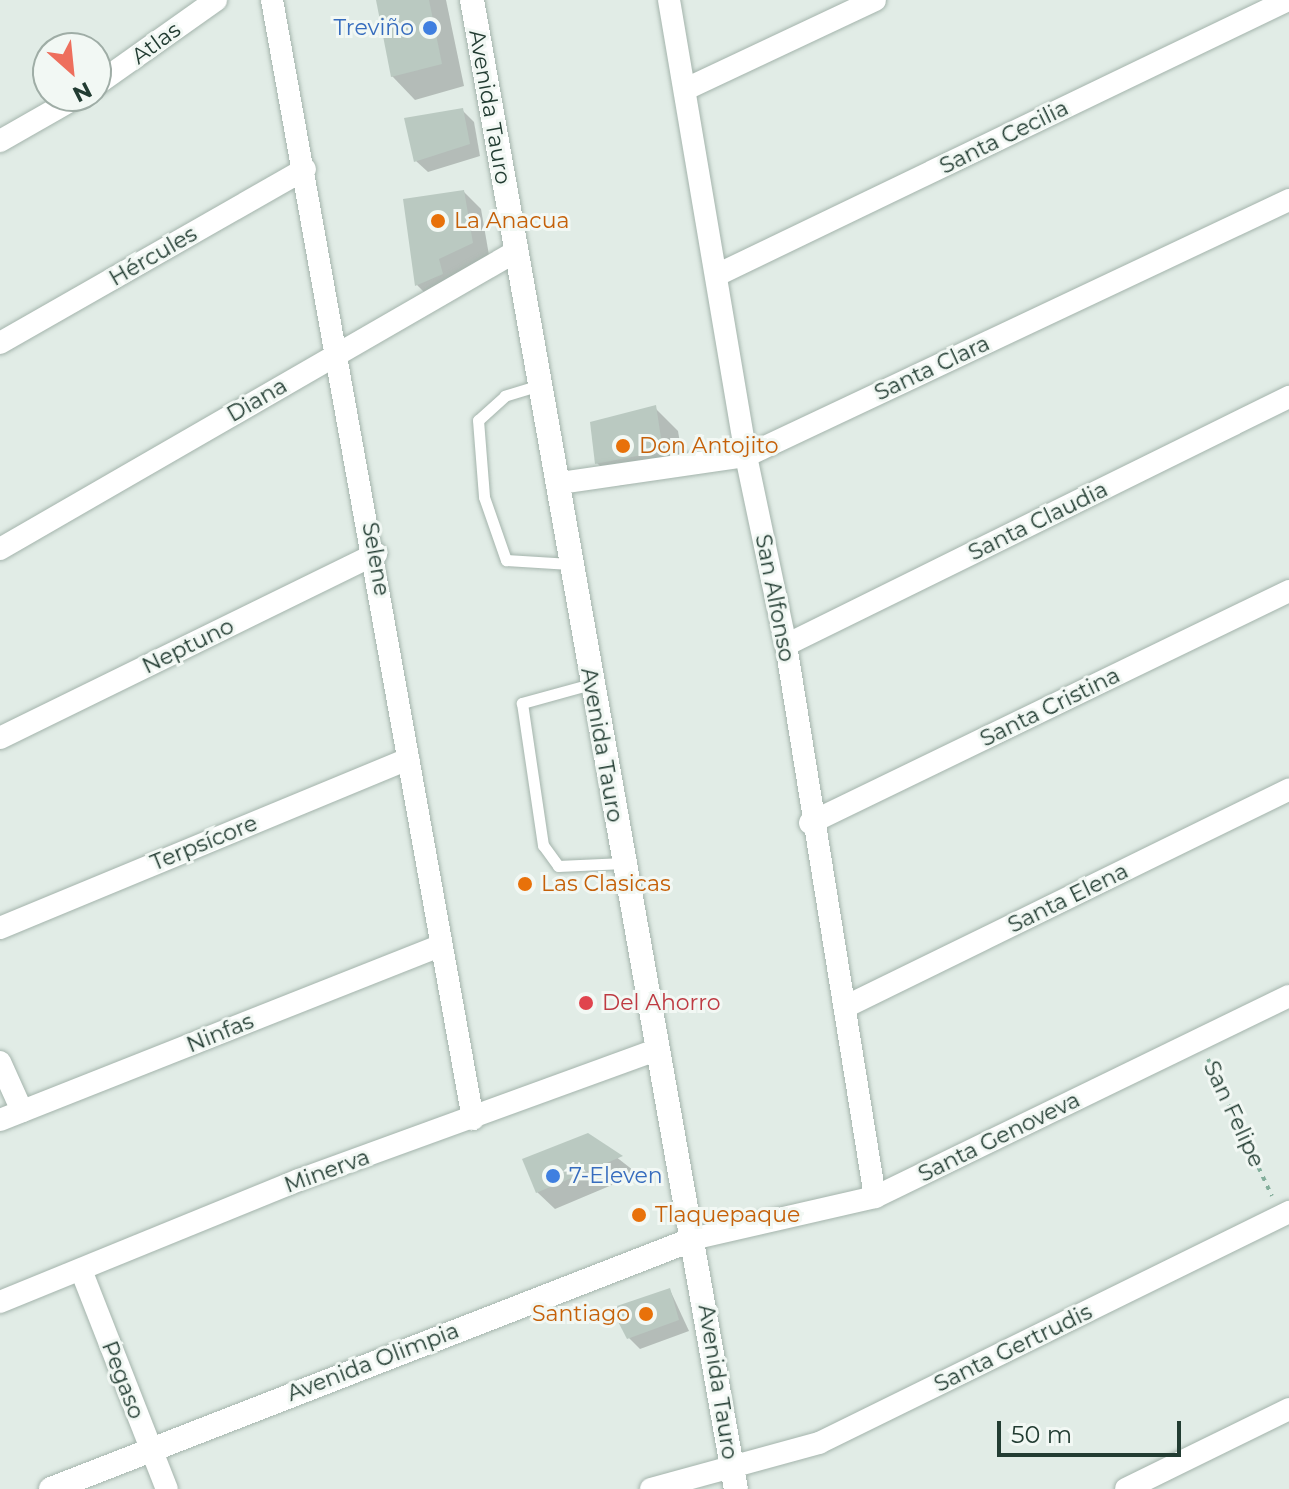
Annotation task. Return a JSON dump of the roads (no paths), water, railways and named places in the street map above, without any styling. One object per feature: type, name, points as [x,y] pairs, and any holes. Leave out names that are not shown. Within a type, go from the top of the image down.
[{"type":"street","name":"Atlas","points":[[112,74],[216,0]]},
{"type":"street","name":"Selene","points":[[272,0],[305,169],[335,355],[376,554],[439,946],[473,1119]]},
{"type":"street","name":"Avenida Tauro","points":[[472,0],[515,252],[560,483],[570,564],[657,1050],[696,1238],[734,1478]]},
{"type":"street","name":"San Alfonso","points":[[669,0],[719,274],[746,456],[786,645],[810,823],[847,1006],[875,1197]]},
{"type":"street","points":[[686,89],[875,0]]},
{"type":"street","name":"Santa Cecilia","points":[[719,274],[1288,0]]},
{"type":"street","points":[[0,141],[51,112]]},
{"type":"street","name":"Hércules","points":[[0,343],[305,169]]},
{"type":"street","name":"Santa Clara","points":[[560,483],[746,456],[1289,200]]},
{"type":"street","name":"Diana","points":[[0,549],[515,252]]},
{"type":"street","name":"Santa Claudia","points":[[786,645],[1289,397]]},
{"type":"street","name":"Neptuno","points":[[0,738],[376,554]]},
{"type":"street","name":"Santa Cristina","points":[[810,823],[1289,591]]},
{"type":"street","name":"Terpsícore","points":[[0,928],[408,759]]},
{"type":"street","name":"Santa Elena","points":[[847,1006],[1289,789]]},
{"type":"street","name":"Ninfas","points":[[0,1120],[439,946]]},
{"type":"street","name":"Santa Genoveva","points":[[696,1238],[875,1197],[1289,996]]},
{"type":"street","name":"Minerva","points":[[0,1302],[299,1180],[657,1050]]},
{"type":"street","points":[[0,1062],[22,1111]]},
{"type":"street","name":"Santa Gertrudis","points":[[651,1489],[734,1478],[819,1443],[1286,1220]]},
{"type":"street","name":"Avenida Olimpia","points":[[51,1489],[696,1238]]},
{"type":"street","name":"Pegaso","points":[[81,1270],[167,1489]]},
{"type":"street","points":[[1126,1489],[1289,1409]]},
{"type":"lane","points":[[540,385],[505,396],[478,420],[484,497],[506,560],[570,564]]},
{"type":"lane","points":[[591,684],[522,703],[543,845],[558,866],[624,863]]},
{"type":"place","name":"Treviño","points":[[430,28]]},
{"type":"place","name":"La Anacua","points":[[438,221]]},
{"type":"place","name":"Don Antojito","points":[[623,446]]},
{"type":"place","name":"Las Clasicas","points":[[525,884]]},
{"type":"place","name":"Del Ahorro","points":[[586,1003]]},
{"type":"place","name":"7-Eleven","points":[[553,1176]]},
{"type":"place","name":"Tlaquepaque","points":[[639,1215]]},
{"type":"place","name":"Santiago","points":[[646,1314]]}]
